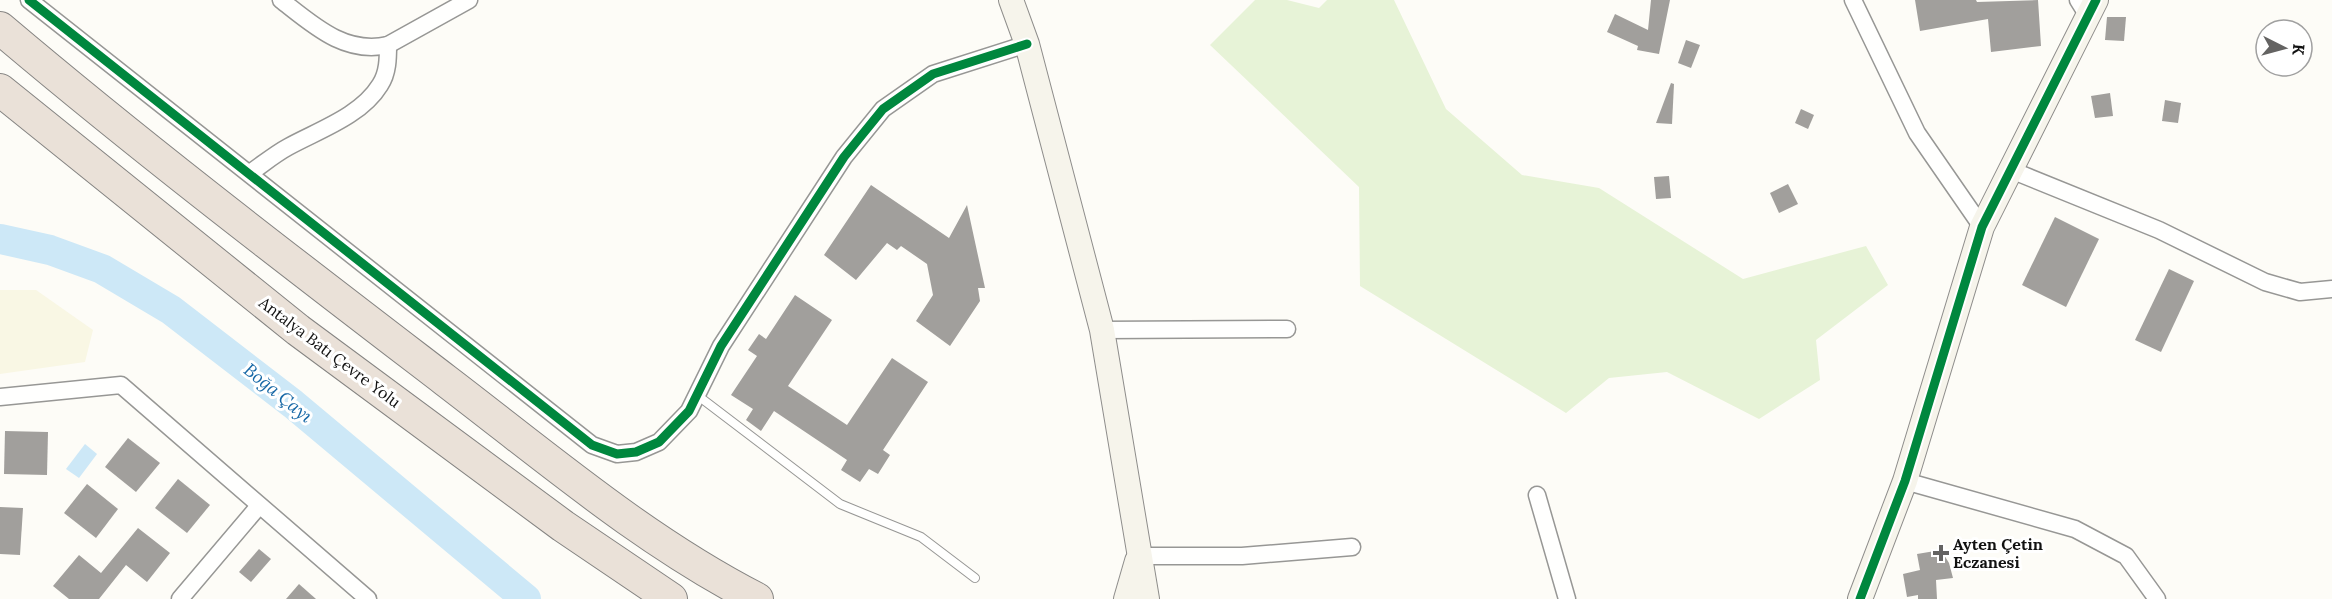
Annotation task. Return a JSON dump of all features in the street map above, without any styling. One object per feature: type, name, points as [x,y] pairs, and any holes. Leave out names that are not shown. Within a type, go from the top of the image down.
[{"type":"highway","points":[[0,28],[289,260],[568,474],[682,558],[757,599]]},
{"type":"highway","name":"Antalya Batı Çevre Yolu","points":[[0,90],[298,330],[563,526],[671,599]]},
{"type":"main road","points":[[1011,0],[1027,44],[1102,330],[1147,599]]},
{"type":"main road","points":[[1860,599],[1905,480],[1982,227],[2088,5]]},
{"type":"main road","points":[[1126,599],[1138,556]]},
{"type":"street","points":[[29,0],[592,445],[617,453],[636,452],[658,442],[690,411],[721,346],[740,316],[844,157],[883,109],[933,74],[1027,44]]},
{"type":"street","points":[[281,0],[324,33],[342,42],[373,48],[388,45],[469,0]]},
{"type":"street","points":[[1853,0],[1917,133],[1982,227]]},
{"type":"street","points":[[250,173],[286,148],[367,102],[381,84],[387,67],[388,45]]},
{"type":"street","points":[[2011,170],[2159,230],[2265,282],[2300,292],[2332,289]]},
{"type":"street","points":[[1102,330],[1287,329]]},
{"type":"street","points":[[0,397],[121,385],[258,507],[368,599]]},
{"type":"street","points":[[1905,480],[2075,529],[2126,556],[2157,599]]},
{"type":"street","points":[[1537,495],[1567,599]]},
{"type":"street","points":[[180,599],[258,507]]},
{"type":"street","points":[[1138,556],[1242,556],[1352,547]]},
{"type":"lane","points":[[697,394],[840,504],[921,537],[975,578]]},
{"type":"shaded area","points":[[0,290],[36,290],[93,330],[85,362],[0,374]]},
{"type":"green space","points":[[1255,0],[1287,0],[1319,8],[1327,0],[1394,0],[1446,109],[1522,175],[1599,188],[1743,279],[1866,246],[1888,285],[1816,340],[1820,380],[1759,419],[1667,372],[1609,378],[1566,413],[1360,286],[1359,187],[1210,45]]},
{"type":"water","points":[[85,444],[97,454],[79,478],[66,469]]},
{"type":"building","points":[[1651,0],[1670,0],[1659,54],[1637,50],[1638,46],[1607,32],[1615,14],[1648,30]]},
{"type":"building","points":[[1915,0],[1976,0],[1977,2],[2038,0],[2041,46],[1991,52],[1988,19],[1920,31]]},
{"type":"building","points":[[2107,17],[2126,17],[2124,41],[2105,40]]},
{"type":"building","points":[[1686,40],[1700,45],[1691,68],[1678,63]]},
{"type":"building","points":[[1671,83],[1674,84],[1672,124],[1656,123]]},
{"type":"building","points":[[2110,93],[2113,116],[2095,118],[2091,96]]},
{"type":"building","points":[[2165,100],[2181,103],[2178,123],[2162,121]]},
{"type":"building","points":[[1801,109],[1814,115],[1808,129],[1795,123]]},
{"type":"building","points":[[1669,176],[1671,198],[1656,199],[1654,177]]},
{"type":"building","points":[[1788,184],[1798,204],[1779,213],[1770,193]]},
{"type":"building","points":[[871,185],[949,238],[967,205],[985,288],[978,288],[980,301],[950,346],[916,321],[933,295],[927,264],[901,246],[897,250],[887,243],[856,280],[824,255]]},
{"type":"building","points":[[2055,217],[2099,239],[2066,307],[2022,285]]},
{"type":"building","points":[[2169,269],[2194,281],[2161,352],[2135,340]]},
{"type":"building","points":[[795,295],[832,320],[788,386],[847,425],[892,358],[928,382],[883,450],[890,455],[878,474],[869,469],[860,482],[841,470],[847,460],[774,411],[761,431],[746,420],[753,409],[731,395],[757,356],[748,350],[759,334],[766,339]]},
{"type":"building","points":[[5,431],[48,432],[47,475],[4,474]]},
{"type":"building","points":[[128,438],[160,463],[136,492],[105,467]]},
{"type":"building","points":[[178,479],[210,505],[187,533],[155,508]]},
{"type":"building","points":[[87,484],[118,509],[96,538],[64,513]]},
{"type":"building","points":[[0,507],[23,508],[20,555],[0,554]]},
{"type":"building","points":[[138,528],[170,553],[147,582],[126,565],[99,599],[69,599],[53,586],[79,555],[101,573]]},
{"type":"building","points":[[259,549],[271,559],[251,582],[239,572]]},
{"type":"building","points":[[1941,550],[1949,563],[1953,578],[1936,580],[1937,599],[1918,599],[1918,595],[1907,597],[1903,574],[1920,570],[1917,554]]},
{"type":"building","points":[[299,584],[316,599],[286,599]]},
{"type":"waterway","name":"Boğa Çayı","points":[[0,239],[50,250],[102,269],[171,310],[293,404],[526,599]]},
{"type":"cycle path","points":[[29,0],[592,445],[617,454],[636,452],[659,442],[689,411],[721,346],[844,157],[883,109],[933,74],[1027,44]]},
{"type":"cycle path","points":[[1860,599],[1905,481],[1982,227],[2096,0]]},
{"type":"place","name":"Ayten Çetin Eczanesi","points":[[1941,553]]}]
